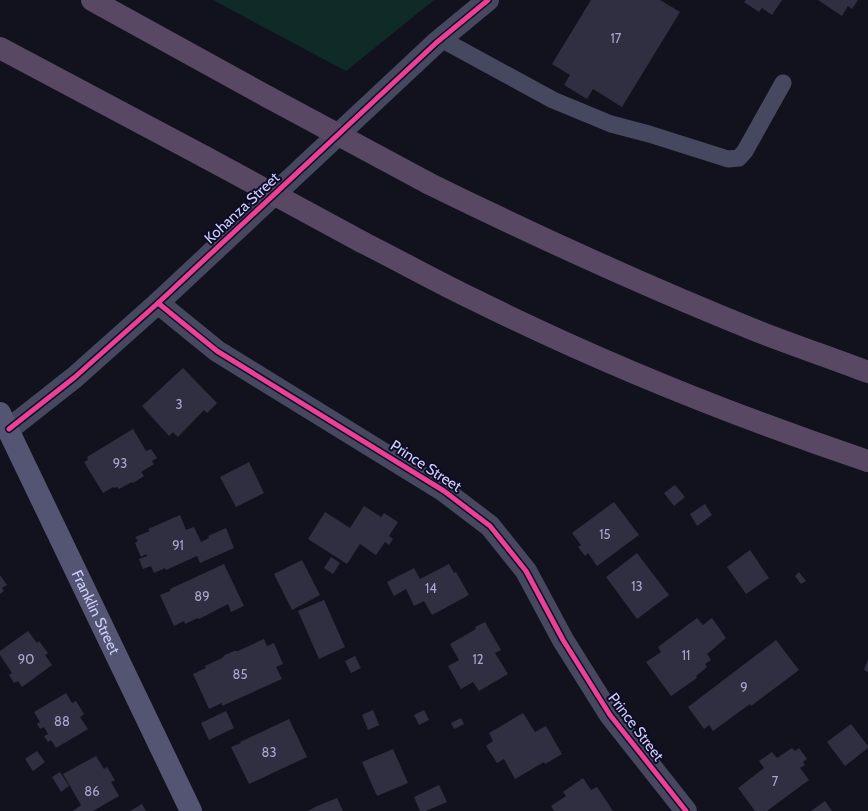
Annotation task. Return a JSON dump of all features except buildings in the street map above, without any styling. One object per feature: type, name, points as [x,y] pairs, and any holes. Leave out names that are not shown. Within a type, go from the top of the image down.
[{"type":"highway","points":[[92,0],[428,183],[511,224],[630,278],[758,331],[868,372]]},
{"type":"highway","points":[[0,48],[362,242],[475,300],[596,356],[725,410],[866,460]]},
{"type":"main road","name":"Franklin Street","points":[[4,421],[191,811]]},
{"type":"street","name":"Kohanza Street","points":[[4,421],[75,377],[158,303],[441,39],[488,0]]},
{"type":"street","name":"Prince Street","points":[[158,303],[217,351],[444,491],[490,526],[526,571],[563,640],[610,715],[686,811]]},
{"type":"lane","points":[[441,39],[553,100],[611,124],[649,134],[728,159],[739,158],[745,151],[783,83]]},
{"type":"green space","points":[[213,0],[434,0],[346,71]]},
{"type":"cycle path","points":[[9,429],[75,377],[158,303],[436,43],[488,0]]},
{"type":"cycle path","points":[[158,303],[217,351],[444,491],[490,526],[526,571],[563,640],[610,715],[686,811]]}]
